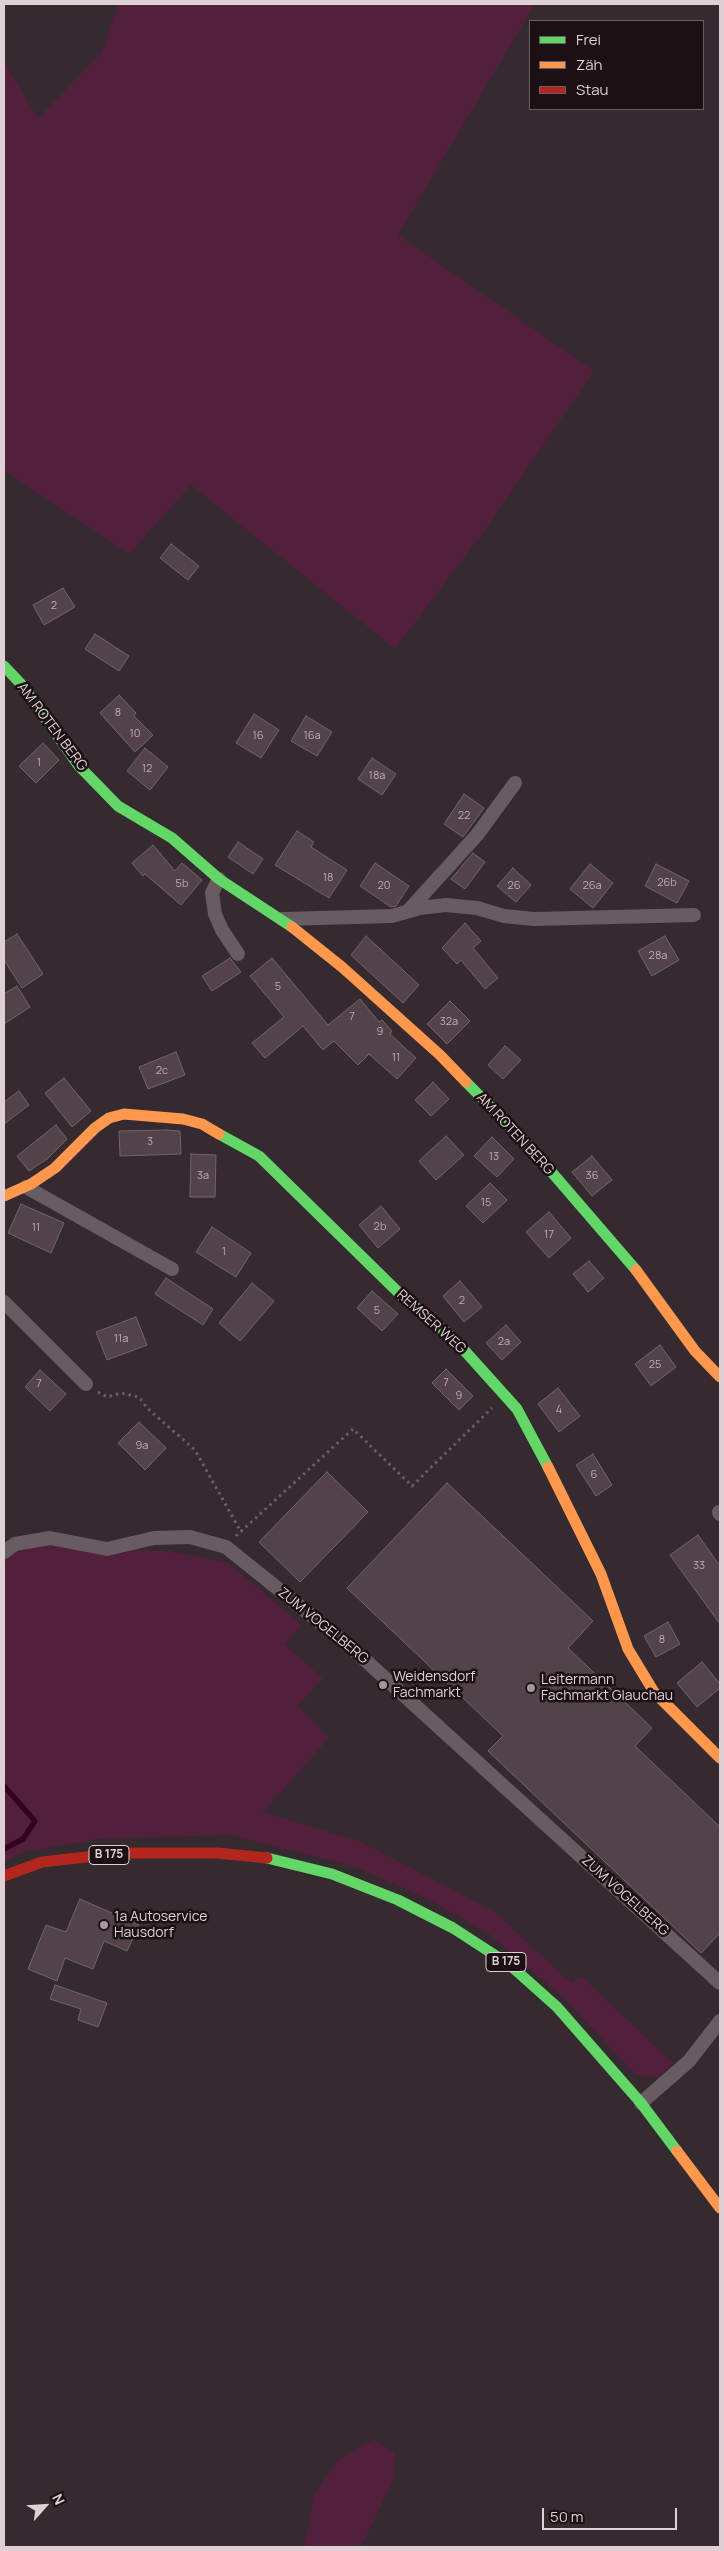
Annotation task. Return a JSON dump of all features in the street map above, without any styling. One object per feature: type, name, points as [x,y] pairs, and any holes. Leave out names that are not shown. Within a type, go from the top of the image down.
[{"type":"street","name":"AM ROTEN BERG","points":[[4,666],[21,684],[79,766],[118,806],[172,838],[218,879],[282,919],[342,967],[440,1055],[530,1147],[646,1282],[695,1351],[720,1377]]},
{"type":"street","points":[[407,911],[478,835],[515,783]]},
{"type":"street","points":[[218,879],[212,893],[213,908],[222,930],[238,954]]},
{"type":"street","points":[[282,919],[392,916],[407,911],[446,905],[477,908],[504,916],[534,919],[694,915]]},
{"type":"street","name":"REMSER WEG","points":[[4,1196],[26,1187],[54,1168],[95,1128],[109,1118],[124,1114],[183,1119],[202,1124],[259,1156],[402,1296],[455,1340],[517,1409],[532,1434],[581,1530],[633,1658],[654,1692],[720,1758]]},
{"type":"street","points":[[26,1187],[172,1269]]},
{"type":"street","points":[[4,1302],[86,1384]]},
{"type":"street","name":"ZUM VOGELBERG","points":[[4,1552],[15,1544],[50,1538],[107,1549],[154,1538],[190,1537],[218,1543],[226,1547],[352,1649],[720,1983]]},
{"type":"street","name":"B 175","points":[[4,1876],[42,1862],[122,1853],[217,1853],[273,1859],[332,1874],[398,1900],[453,1928],[510,1965],[557,2007],[641,2103],[720,2208]]},
{"type":"street","points":[[641,2103],[689,2061],[720,2021]]},
{"type":"path","points":[[86,1384],[107,1397],[121,1393],[139,1397],[195,1450],[240,1532]]},
{"type":"path","points":[[226,1547],[353,1429],[412,1486],[505,1395]]},
{"type":"shaded area","points":[[118,4],[535,4],[398,235],[594,371],[483,533],[395,649],[191,485],[129,554],[4,471],[4,62],[38,118],[102,52]]},
{"type":"shaded area","points":[[41,1545],[168,1551],[227,1562],[302,1625],[284,1644],[323,1678],[298,1706],[329,1738],[263,1812],[362,1842],[495,1912],[571,1983],[581,1976],[673,2063],[657,2078],[635,2074],[565,1999],[489,1934],[432,1901],[356,1867],[229,1835],[99,1839],[24,1852],[4,1862],[4,1561],[13,1553]]},
{"type":"shaded area","points":[[374,2439],[395,2453],[394,2479],[365,2539],[359,2547],[304,2547],[314,2495],[338,2460]]},
{"type":"building","points":[[171,544],[199,566],[188,580],[160,558]]},
{"type":"building","points":[[63,588],[75,607],[44,625],[33,605]]},
{"type":"building","points":[[95,634],[129,656],[119,671],[85,649]]},
{"type":"building","points":[[119,695],[136,713],[134,716],[153,735],[135,752],[100,713]]},
{"type":"building","points":[[254,714],[279,730],[261,758],[236,743]]},
{"type":"building","points":[[306,716],[332,732],[317,756],[291,741]]},
{"type":"building","points":[[43,743],[59,760],[36,783],[19,766]]},
{"type":"building","points":[[145,748],[168,767],[150,790],[127,771]]},
{"type":"building","points":[[372,758],[396,774],[382,795],[358,779]]},
{"type":"building","points":[[464,794],[484,808],[463,837],[444,824]]},
{"type":"building","points":[[297,831],[314,842],[311,847],[347,870],[329,898],[275,865]]},
{"type":"building","points":[[238,842],[263,859],[253,874],[228,857]]},
{"type":"building","points":[[153,845],[175,871],[182,863],[202,880],[181,905],[145,874],[143,876],[132,863]]},
{"type":"building","points":[[473,853],[485,862],[465,889],[451,879]]},
{"type":"building","points":[[375,863],[409,886],[396,906],[391,907],[360,886]]},
{"type":"building","points":[[590,864],[613,883],[593,908],[570,889]]},
{"type":"building","points":[[656,864],[689,881],[677,903],[645,886]]},
{"type":"building","points":[[513,868],[531,885],[516,902],[497,886]]},
{"type":"building","points":[[465,923],[481,941],[473,948],[498,978],[485,989],[461,960],[457,964],[442,948]]},
{"type":"building","points":[[17,934],[43,974],[22,988],[4,960],[4,942]]},
{"type":"building","points":[[366,936],[419,985],[403,1003],[351,955]]},
{"type":"building","points":[[665,936],[679,960],[652,976],[638,951]]},
{"type":"building","points":[[230,958],[241,972],[212,991],[202,976]]},
{"type":"building","points":[[272,958],[328,1025],[360,999],[379,1022],[382,1020],[392,1031],[390,1034],[416,1058],[397,1079],[369,1054],[358,1065],[334,1041],[323,1050],[303,1026],[265,1058],[252,1043],[284,1017],[250,976]]},
{"type":"building","points":[[17,986],[30,1007],[4,1024],[4,994]]},
{"type":"building","points":[[450,1001],[470,1021],[447,1044],[427,1024]]},
{"type":"building","points":[[505,1046],[521,1060],[503,1079],[488,1065]]},
{"type":"building","points":[[176,1052],[185,1075],[148,1089],[139,1067]]},
{"type":"building","points":[[64,1078],[91,1111],[72,1127],[45,1093]]},
{"type":"building","points":[[433,1082],[449,1099],[431,1116],[415,1100]]},
{"type":"building","points":[[19,1091],[29,1105],[4,1124],[4,1102]]},
{"type":"building","points":[[56,1125],[67,1139],[47,1159],[29,1171],[17,1156]]},
{"type":"building","points":[[119,1131],[180,1131],[181,1154],[120,1156]]},
{"type":"building","points":[[446,1136],[464,1155],[436,1180],[419,1161]]},
{"type":"building","points":[[492,1137],[514,1159],[497,1177],[474,1156]]},
{"type":"building","points":[[191,1154],[216,1155],[215,1197],[190,1197]]},
{"type":"building","points":[[592,1156],[612,1180],[592,1196],[572,1172]]},
{"type":"building","points":[[490,1183],[507,1200],[483,1223],[466,1206]]},
{"type":"building","points":[[21,1204],[64,1223],[51,1253],[8,1233]]},
{"type":"building","points":[[381,1206],[400,1229],[378,1248],[359,1225]]},
{"type":"building","points":[[549,1212],[571,1238],[549,1258],[526,1232]]},
{"type":"building","points":[[212,1227],[251,1253],[236,1277],[196,1252]]},
{"type":"building","points":[[589,1261],[604,1278],[588,1292],[573,1274]]},
{"type":"building","points":[[166,1278],[213,1309],[203,1325],[155,1294]]},
{"type":"building","points":[[460,1281],[482,1307],[464,1322],[443,1296]]},
{"type":"building","points":[[252,1283],[274,1301],[240,1341],[219,1323]]},
{"type":"building","points":[[372,1291],[398,1314],[382,1331],[357,1308]]},
{"type":"building","points":[[136,1317],[147,1345],[107,1360],[96,1332]]},
{"type":"building","points":[[506,1325],[521,1342],[502,1360],[486,1343]]},
{"type":"building","points":[[660,1345],[676,1367],[651,1386],[635,1364]]},
{"type":"building","points":[[446,1369],[473,1396],[459,1410],[432,1383]]},
{"type":"building","points":[[40,1370],[66,1394],[50,1411],[25,1387]]},
{"type":"building","points":[[558,1388],[580,1416],[559,1432],[538,1404]]},
{"type":"building","points":[[139,1422],[166,1448],[145,1470],[118,1443]]},
{"type":"building","points":[[593,1454],[612,1485],[596,1496],[576,1465]]},
{"type":"building","points":[[327,1472],[368,1512],[300,1582],[259,1542]]},
{"type":"building","name":"Leitermann Fachmarkt Glauchau","points":[[447,1483],[593,1621],[568,1648],[652,1728],[635,1746],[720,1827],[720,1933],[701,1953],[488,1751],[503,1736],[347,1588]]},
{"type":"building","points":[[698,1535],[720,1566],[720,1624],[670,1555]]},
{"type":"building","points":[[668,1622],[680,1644],[656,1657],[644,1636]]},
{"type":"building","points":[[702,1662],[720,1684],[720,1688],[697,1707],[677,1683]]},
{"type":"building","points":[[80,1899],[139,1925],[127,1951],[104,1941],[93,1969],[65,1958],[57,1981],[28,1969],[46,1925],[66,1932]]},
{"type":"building","points":[[55,1985],[107,2003],[98,2027],[78,2020],[81,2009],[50,1999]]},
{"type":"waterway","points":[[4,1786],[35,1821],[23,1839],[4,1849]]},
{"type":"traffic: fast","points":[[4,666],[21,684],[79,766],[118,806],[172,838],[219,879],[292,927]]},
{"type":"traffic: fast","points":[[466,1082],[530,1147],[636,1270]]},
{"type":"traffic: fast","points":[[219,1134],[259,1156],[402,1296],[455,1340],[517,1409],[548,1467]]},
{"type":"traffic: fast","points":[[267,1858],[332,1874],[398,1900],[453,1928],[510,1965],[557,2007],[641,2103],[677,2151]]},
{"type":"traffic: slow","points":[[292,927],[342,967],[440,1055],[466,1082]]},
{"type":"traffic: slow","points":[[4,1196],[31,1184],[55,1168],[95,1128],[109,1118],[124,1114],[183,1119],[202,1124],[219,1134]]},
{"type":"traffic: slow","points":[[636,1270],[695,1351],[720,1377]]},
{"type":"traffic: slow","points":[[548,1467],[601,1574],[628,1649],[654,1692],[720,1758]]},
{"type":"traffic: slow","points":[[677,2151],[720,2208]]},
{"type":"traffic: jam","points":[[4,1876],[42,1862],[122,1853],[217,1853],[267,1858]]},
{"type":"place","name":"Weidensdorf Fachmarkt","points":[[383,1685]]},
{"type":"place","name":"Leitermann Fachmarkt Glauchau","points":[[531,1688]]},
{"type":"place","name":"1a Autoservice Hausdorf","points":[[104,1925]]}]
